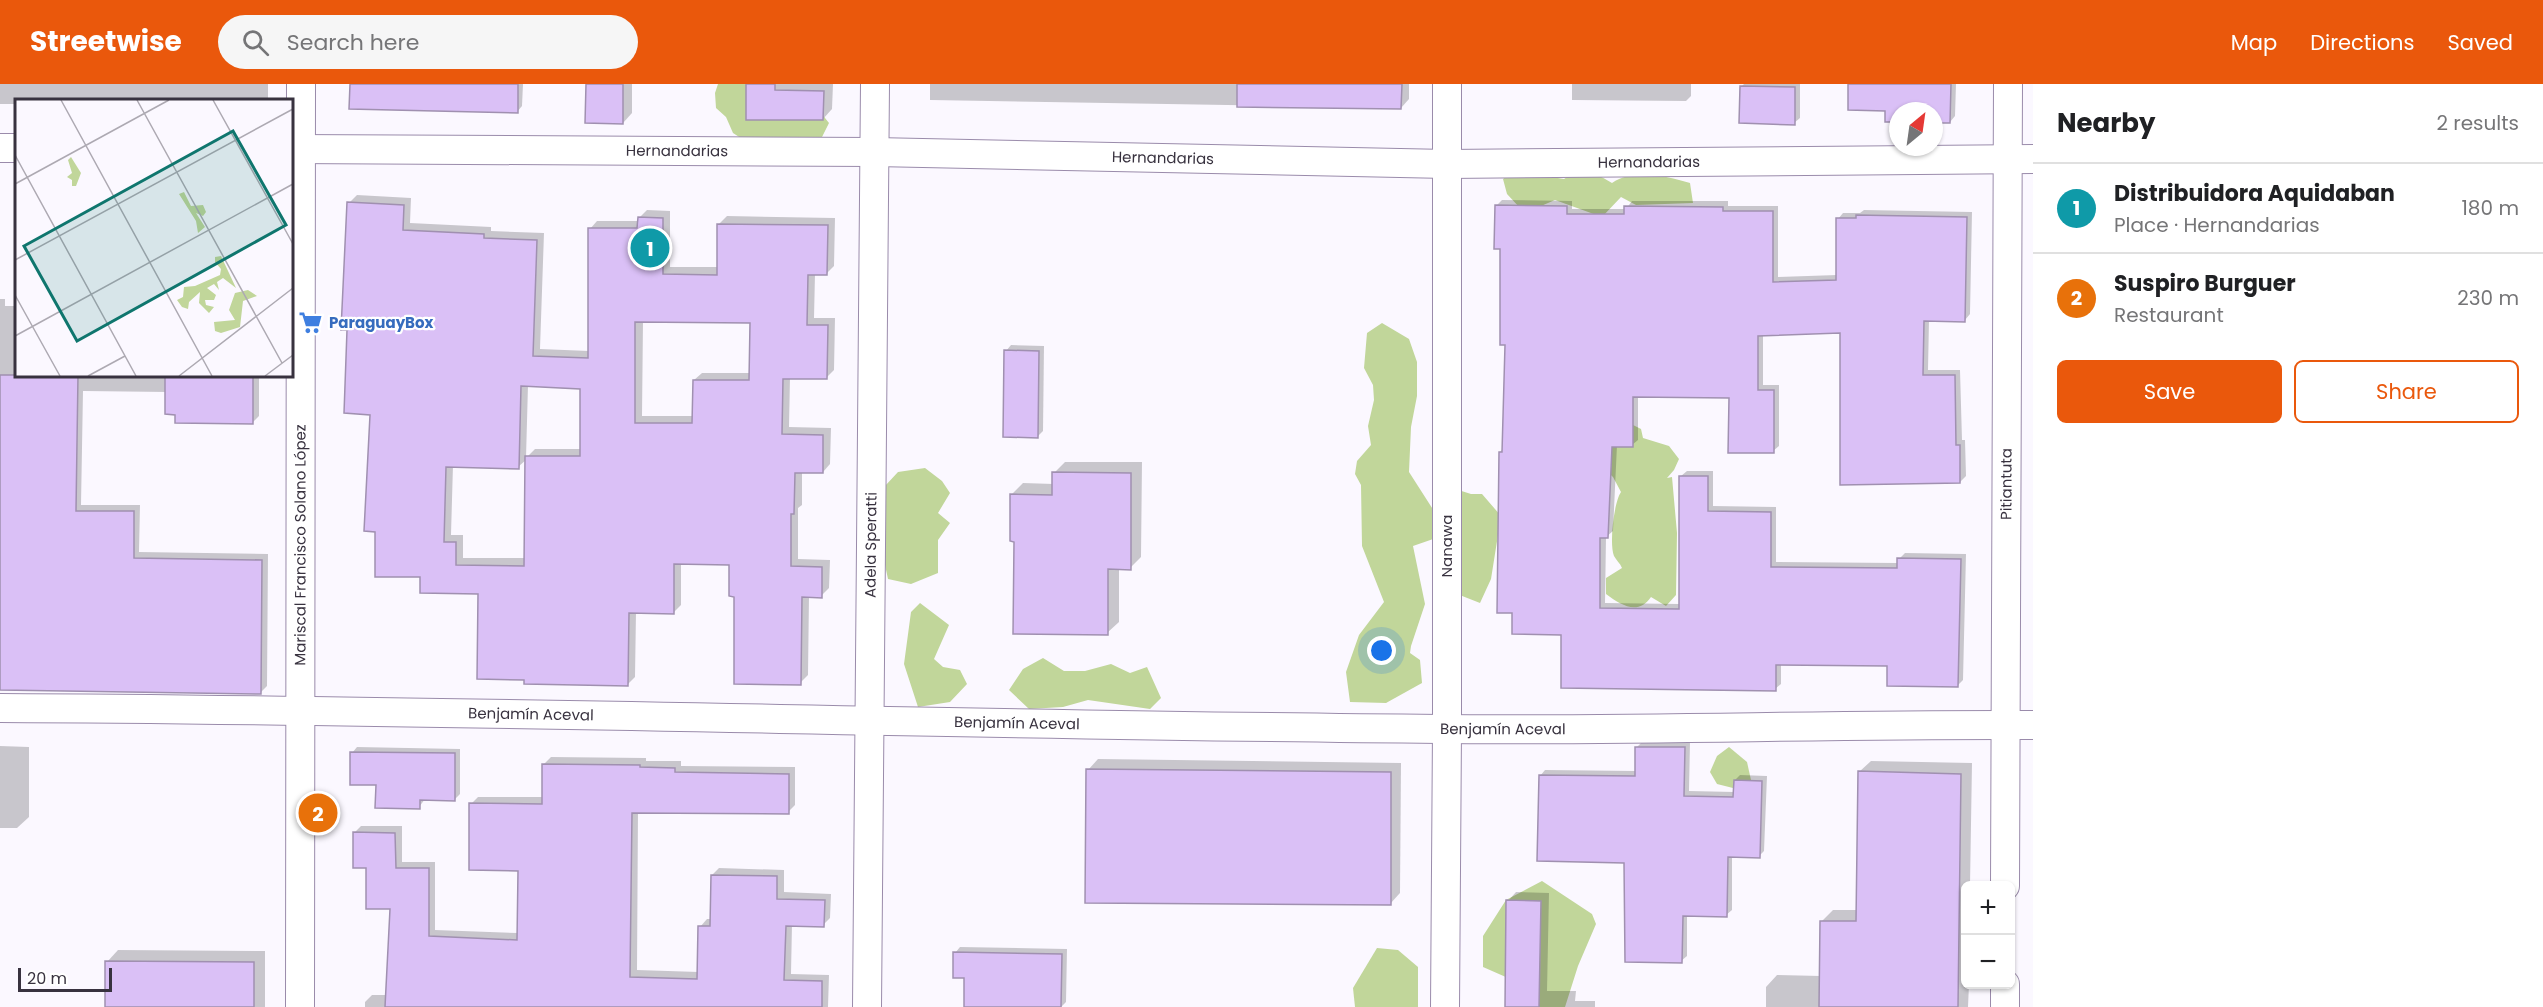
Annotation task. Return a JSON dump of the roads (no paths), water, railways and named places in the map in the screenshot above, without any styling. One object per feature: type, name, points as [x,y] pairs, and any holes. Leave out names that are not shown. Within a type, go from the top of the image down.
[{"type":"street","name":"Mariscal Francisco Solano López","points":[[300,1007],[295,149],[301,84]]},
{"type":"street","name":"Adela Speratti","points":[[867,1007],[875,84]]},
{"type":"street","name":"Nanawa","points":[[1445,1007],[1447,84]]},
{"type":"street","name":"Pitiantuta","points":[[2005,881],[2019,725],[2020,159],[2008,84]]},
{"type":"street","name":"Hernandarias","points":[[295,149],[875,153],[1447,164],[2020,159]]},
{"type":"street","name":"Benjamín Aceval","points":[[0,708],[300,710],[869,722],[1447,730],[2019,725]]},
{"type":"street","points":[[2005,989],[2005,1007]]},
{"type":"place","name":"Distribuidora Aquidaban","points":[[650,248]]},
{"type":"place","name":"ParaguayBox","points":[[311,323]]},
{"type":"place","name":"Suspiro Burguer","points":[[318,813]]}]
